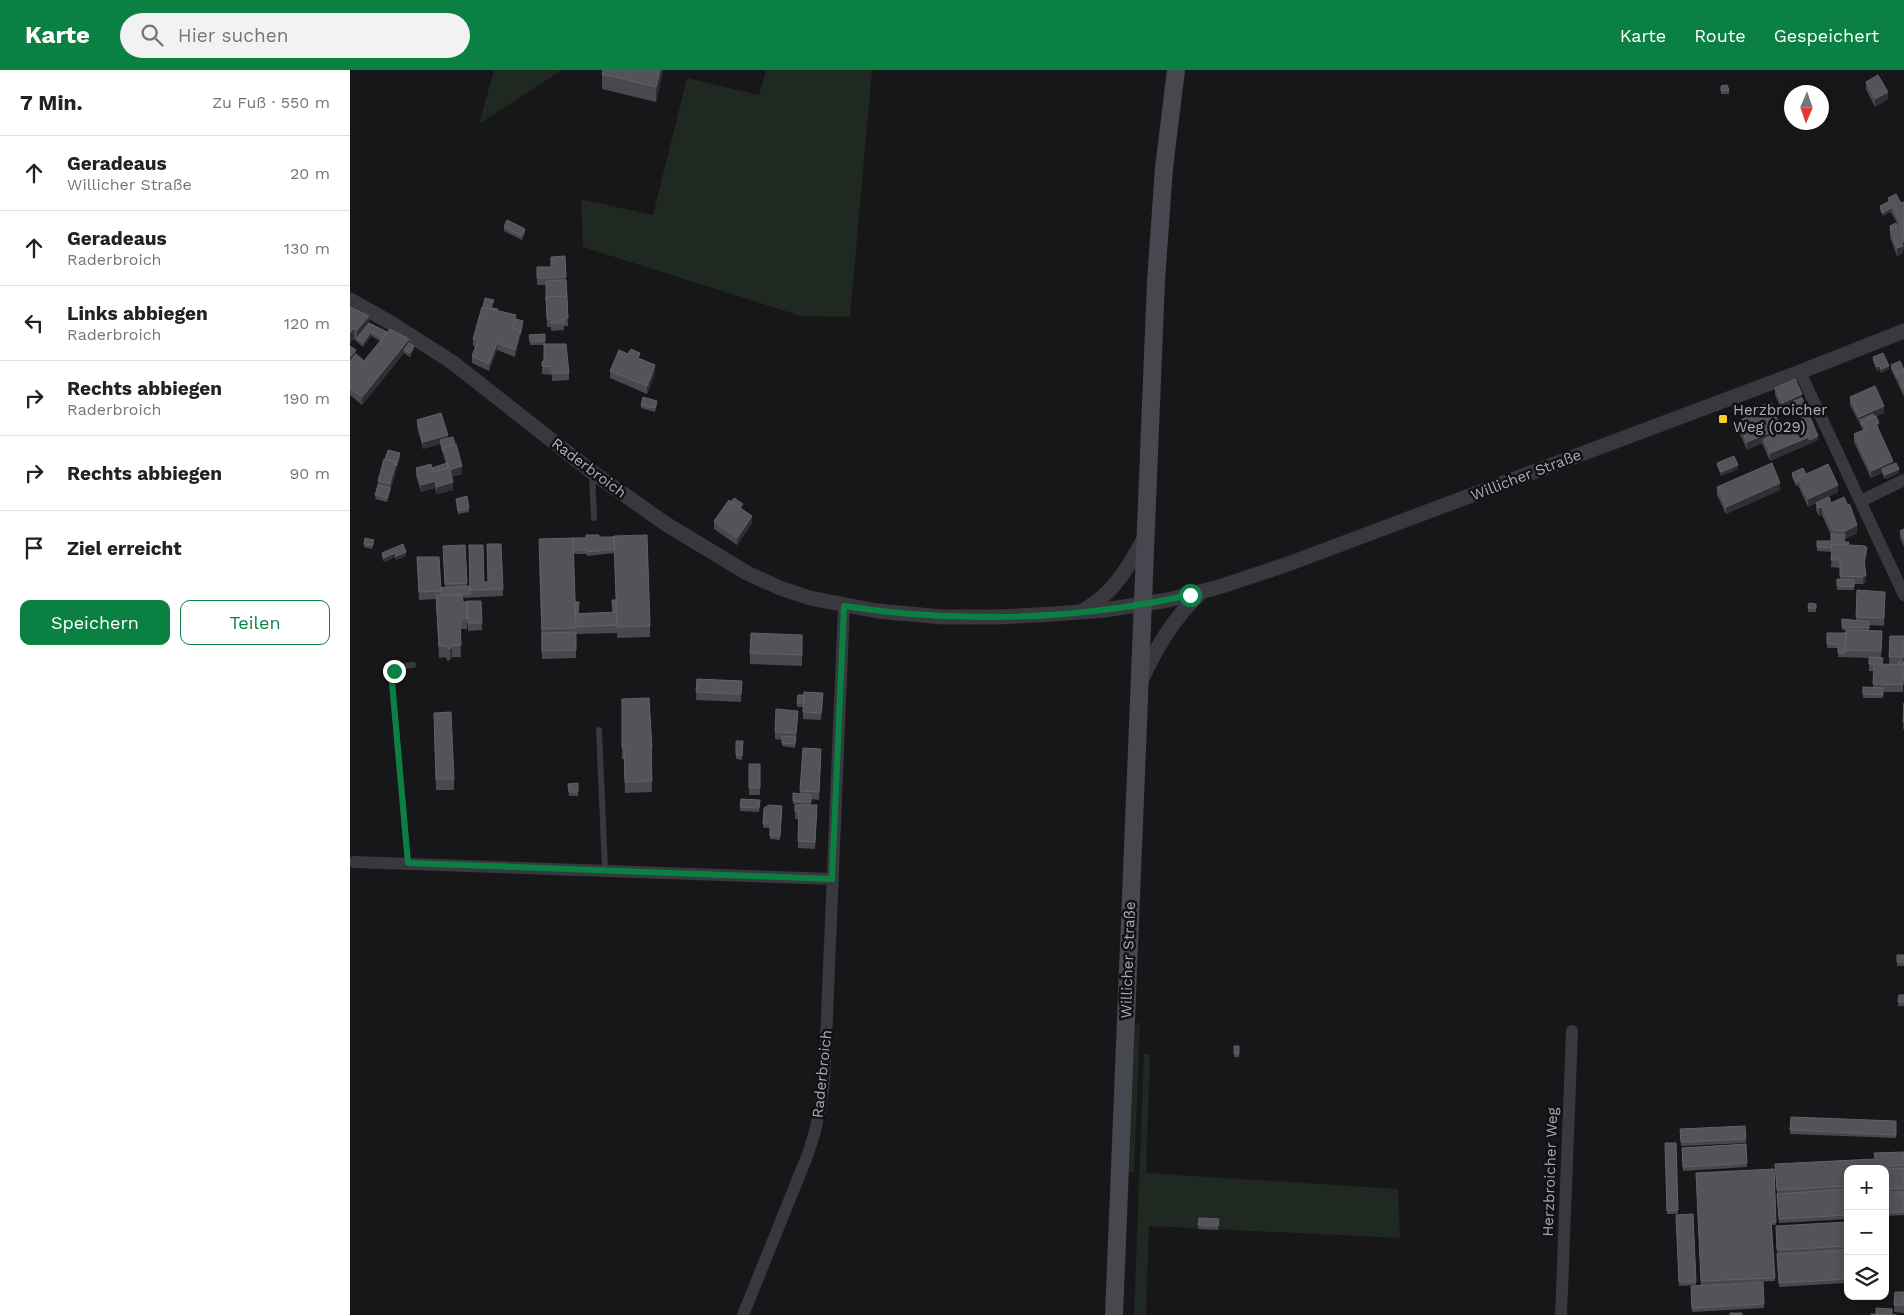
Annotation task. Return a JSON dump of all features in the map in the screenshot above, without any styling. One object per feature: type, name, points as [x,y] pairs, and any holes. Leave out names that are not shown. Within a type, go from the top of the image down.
[{"type":"main road","name":"Willicher Straße","points":[[1114,1315],[1153,357],[1164,168],[1176,70]]},
{"type":"street","name":"Raderbroich","points":[[350,300],[404,331],[452,362],[592,472],[666,524],[747,573],[798,594],[844,606],[910,614],[960,617],[998,617],[1080,612],[1142,604]]},
{"type":"street","name":"Willicher Straße","points":[[1142,604],[1200,592],[1297,561],[1904,331]]},
{"type":"street","points":[[1800,372],[1904,594]]},
{"type":"street","points":[[1861,500],[1904,480]]},
{"type":"street","points":[[1080,612],[1100,599],[1120,579],[1146,536]]},
{"type":"street","points":[[1140,685],[1154,652],[1166,631],[1200,592]]},
{"type":"street","name":"Raderbroich","points":[[743,1315],[808,1154],[818,1120],[826,1064],[844,606]]},
{"type":"street","points":[[354,862],[832,879]]},
{"type":"street","name":"Herzbroicher Weg","points":[[1561,1315],[1572,1031]]},
{"type":"lane","points":[[592,472],[594,518]]},
{"type":"lane","points":[[408,863],[392,682],[393,673],[397,668],[413,665]]},
{"type":"lane","points":[[599,730],[605,870]]},
{"type":"shaded area","points":[[494,70],[562,70],[479,124]]},
{"type":"shaded area","points":[[766,70],[872,70],[850,317],[801,316],[583,247],[581,199],[653,215],[687,78],[759,95]]},
{"type":"shaded area","points":[[1140,1021],[1134,1172],[1129,1172],[1135,1026]]},
{"type":"shaded area","points":[[1144,1054],[1150,1054],[1146,1173],[1398,1189],[1400,1238],[1149,1226],[1146,1315],[1134,1315]]},
{"type":"building","points":[[603,70],[660,70],[656,87],[602,74]]},
{"type":"building","points":[[1878,75],[1888,92],[1875,99],[1866,82]]},
{"type":"building","points":[[1727,85],[1729,90],[1721,91],[1721,86]]},
{"type":"building","points":[[1896,194],[1901,203],[1904,202],[1904,241],[1901,243],[1903,246],[1897,248],[1890,229],[1901,224],[1888,198]]},
{"type":"building","points":[[1888,202],[1891,208],[1883,213],[1880,206]]},
{"type":"building","points":[[507,220],[525,229],[522,236],[504,227]]},
{"type":"building","points":[[1896,223],[1897,226],[1891,229],[1890,226]]},
{"type":"building","points":[[565,256],[566,277],[537,278],[537,267],[551,267],[551,257]]},
{"type":"building","points":[[566,280],[567,296],[546,297],[546,281]]},
{"type":"building","points":[[567,296],[568,318],[564,319],[564,323],[551,323],[551,319],[547,319],[546,297]]},
{"type":"building","points":[[485,298],[494,300],[491,308],[498,309],[497,311],[483,307]]},
{"type":"building","points":[[350,307],[369,316],[357,330],[354,328],[350,333]]},
{"type":"building","points":[[482,307],[516,315],[512,328],[520,331],[515,350],[497,343],[489,364],[472,356],[478,340],[473,339]]},
{"type":"building","points":[[516,319],[523,321],[520,334],[520,331],[513,329]]},
{"type":"building","points":[[369,323],[387,332],[383,338],[371,332],[363,343],[357,338]]},
{"type":"building","points":[[390,329],[409,339],[362,397],[350,388],[350,361],[356,354],[364,361]]},
{"type":"building","points":[[545,334],[545,341],[530,341],[529,335]]},
{"type":"building","points":[[409,343],[414,346],[410,353],[404,350]]},
{"type":"building","points":[[544,344],[566,344],[569,373],[552,373],[552,367],[542,366]]},
{"type":"building","points":[[350,346],[356,350],[350,357]]},
{"type":"building","points":[[631,349],[640,353],[638,358],[655,365],[647,386],[610,371],[619,350],[628,354]]},
{"type":"building","points":[[1883,353],[1889,366],[1881,369],[1880,366],[1877,367],[1873,357]]},
{"type":"building","points":[[1900,361],[1904,370],[1897,373],[1897,377],[1891,365]]},
{"type":"building","points":[[1904,370],[1904,390],[1897,373]]},
{"type":"building","points":[[1795,379],[1802,394],[1782,403],[1775,388]]},
{"type":"building","points":[[1875,386],[1884,406],[1859,417],[1850,397]]},
{"type":"building","points":[[643,397],[657,401],[655,408],[641,405]]},
{"type":"building","points":[[1802,398],[1818,436],[1809,440],[1794,401]]},
{"type":"building","points":[[1771,402],[1775,410],[1773,411],[1772,407],[1754,414],[1752,409]]},
{"type":"building","points":[[1772,407],[1781,428],[1747,442],[1738,421]]},
{"type":"building","points":[[441,413],[448,435],[423,442],[417,420]]},
{"type":"building","points":[[1873,414],[1875,417],[1863,422],[1863,426],[1860,420]]},
{"type":"building","points":[[1876,416],[1879,423],[1876,424],[1893,461],[1871,471],[1854,434],[1866,429],[1863,422]]},
{"type":"building","points":[[1803,422],[1809,437],[1770,453],[1764,439]]},
{"type":"building","points":[[453,437],[455,444],[443,447],[443,451],[440,440]]},
{"type":"building","points":[[456,444],[462,466],[450,470],[453,482],[437,487],[435,481],[421,485],[416,468],[431,464],[433,472],[449,468],[443,447]]},
{"type":"building","points":[[388,450],[400,453],[396,466],[396,462],[385,459]]},
{"type":"building","points":[[1734,456],[1738,465],[1721,472],[1717,463]]},
{"type":"building","points":[[384,459],[396,462],[390,484],[378,481]]},
{"type":"building","points":[[447,463],[448,468],[433,472],[432,468]]},
{"type":"building","points":[[1772,463],[1780,483],[1726,507],[1717,487]]},
{"type":"building","points":[[1896,463],[1899,469],[1885,475],[1882,469]]},
{"type":"building","points":[[1828,464],[1838,485],[1808,499],[1798,478]]},
{"type":"building","points":[[1803,468],[1806,474],[1798,478],[1796,482],[1792,473]]},
{"type":"building","points":[[378,485],[390,488],[387,498],[375,495]]},
{"type":"building","points":[[467,496],[469,508],[458,511],[456,499]]},
{"type":"building","points":[[1829,497],[1831,503],[1844,497],[1847,504],[1850,505],[1857,525],[1845,531],[1833,530],[1822,507],[1819,508],[1816,503]]},
{"type":"building","points":[[734,498],[743,504],[740,508],[731,502]]},
{"type":"building","points":[[729,500],[752,516],[737,538],[714,521]]},
{"type":"building","points":[[1904,529],[1904,539],[1900,531]]},
{"type":"building","points":[[1831,534],[1845,535],[1844,542],[1849,542],[1848,545],[1832,544],[1832,548],[1817,547],[1817,541],[1831,541]]},
{"type":"building","points":[[586,535],[614,537],[614,549],[587,552],[587,550],[573,550],[573,538],[586,538]]},
{"type":"building","points":[[647,535],[650,626],[617,627],[614,536]]},
{"type":"building","points":[[365,538],[374,540],[372,545],[364,544]]},
{"type":"building","points":[[573,538],[576,628],[542,629],[539,539]]},
{"type":"building","points":[[403,544],[406,552],[396,556],[395,553],[384,558],[382,553]]},
{"type":"building","points":[[487,544],[501,544],[503,589],[470,590],[469,545],[483,545],[484,582],[488,582]]},
{"type":"building","points":[[1832,544],[1865,546],[1867,548],[1864,561],[1866,575],[1863,577],[1840,576],[1840,560],[1831,560]]},
{"type":"building","points":[[465,545],[467,583],[445,584],[443,546]]},
{"type":"building","points":[[417,557],[439,557],[441,591],[419,592]]},
{"type":"building","points":[[1837,579],[1854,580],[1854,587],[1837,586]]},
{"type":"building","points":[[470,586],[470,594],[441,595],[440,588]]},
{"type":"building","points":[[1857,590],[1885,592],[1884,618],[1856,617]]},
{"type":"building","points":[[436,595],[462,595],[463,602],[467,602],[467,618],[460,618],[461,645],[452,646],[450,649],[445,646],[439,646]]},
{"type":"building","points":[[612,600],[616,600],[616,612],[613,612]]},
{"type":"building","points":[[467,601],[481,601],[482,623],[468,623]]},
{"type":"building","points":[[575,602],[579,602],[578,613],[575,614]]},
{"type":"building","points":[[1809,603],[1816,604],[1816,608],[1808,608]]},
{"type":"building","points":[[616,612],[617,625],[576,627],[575,614]]},
{"type":"building","points":[[1842,619],[1869,622],[1869,628],[1842,627]]},
{"type":"building","points":[[1846,630],[1882,631],[1881,651],[1845,650]]},
{"type":"building","points":[[576,632],[576,650],[542,651],[542,633]]},
{"type":"building","points":[[751,633],[802,635],[802,655],[750,653]]},
{"type":"building","points":[[1827,633],[1846,633],[1845,653],[1838,653],[1838,644],[1827,644]]},
{"type":"building","points":[[1890,636],[1904,636],[1904,657],[1889,657]]},
{"type":"building","points":[[1869,657],[1883,658],[1882,664],[1904,665],[1903,685],[1873,684],[1874,664],[1869,664]]},
{"type":"building","points":[[1898,662],[1904,662],[1904,665],[1898,665]]},
{"type":"building","points":[[697,679],[742,681],[741,694],[696,692]]},
{"type":"building","points":[[1863,687],[1883,688],[1883,695],[1863,694]]},
{"type":"building","points":[[804,692],[823,693],[821,713],[803,712]]},
{"type":"building","points":[[798,695],[804,695],[804,703],[797,703]]},
{"type":"building","points":[[649,698],[652,781],[625,782],[624,748],[622,748],[622,699]]},
{"type":"building","points":[[776,709],[798,711],[796,733],[775,732]]},
{"type":"building","points":[[451,712],[454,779],[436,779],[434,713]]},
{"type":"building","points":[[782,736],[796,737],[795,744],[782,743]]},
{"type":"building","points":[[736,741],[743,741],[742,756],[736,755]]},
{"type":"building","points":[[803,748],[821,749],[819,792],[800,791]]},
{"type":"building","points":[[749,764],[760,764],[760,788],[749,788]]},
{"type":"building","points":[[578,783],[578,792],[569,792],[568,784]]},
{"type":"building","points":[[793,793],[811,795],[811,802],[793,801]]},
{"type":"building","points":[[741,799],[760,800],[759,808],[740,807]]},
{"type":"building","points":[[769,805],[782,806],[780,836],[770,836],[770,824],[763,824],[764,808]]},
{"type":"building","points":[[795,805],[817,805],[815,842],[798,841],[799,811],[795,811]]},
{"type":"building","points":[[1897,955],[1904,955],[1904,962],[1897,962]]},
{"type":"building","points":[[1899,995],[1904,995],[1904,1002],[1898,1002]]},
{"type":"building","points":[[1234,1046],[1239,1046],[1239,1054],[1234,1054]]},
{"type":"building","points":[[1791,1117],[1896,1121],[1896,1135],[1790,1130]]},
{"type":"building","points":[[1745,1126],[1746,1139],[1681,1142],[1680,1129]]},
{"type":"building","points":[[1665,1143],[1676,1143],[1678,1210],[1667,1211]]},
{"type":"building","points":[[1746,1144],[1747,1163],[1683,1167],[1682,1148]]},
{"type":"building","points":[[1904,1152],[1904,1165],[1844,1165],[1844,1186],[1777,1190],[1775,1164],[1875,1159],[1874,1153]]},
{"type":"building","points":[[1904,1168],[1904,1188],[1889,1189],[1889,1169]]},
{"type":"building","points":[[1774,1169],[1776,1222],[1771,1222],[1775,1278],[1701,1281],[1696,1173]]},
{"type":"building","points":[[1844,1189],[1844,1215],[1779,1219],[1777,1194]]},
{"type":"building","points":[[1889,1192],[1904,1192],[1904,1212],[1889,1213]]},
{"type":"building","points":[[1693,1214],[1696,1282],[1679,1282],[1676,1215]]},
{"type":"building","points":[[1199,1218],[1219,1219],[1218,1226],[1198,1225]]},
{"type":"building","points":[[1844,1222],[1844,1246],[1777,1250],[1776,1226]]},
{"type":"building","points":[[1844,1250],[1844,1279],[1779,1283],[1777,1254]]},
{"type":"building","points":[[1763,1282],[1764,1304],[1692,1308],[1691,1286]]},
{"type":"building","points":[[1895,1292],[1904,1292],[1904,1305],[1894,1305]]},
{"type":"building","points":[[1876,1308],[1892,1309],[1892,1315],[1876,1314]]},
{"type":"building","points":[[1730,1313],[1742,1313],[1742,1315],[1730,1315]]},
{"type":"place","name":"Herzbroicher Weg (029)","points":[[1723,419]]},
{"type":"route","points":[[394,671],[392,682],[396,744],[408,863],[832,879],[844,606],[910,614],[998,617],[1104,610],[1190,595]]}]
